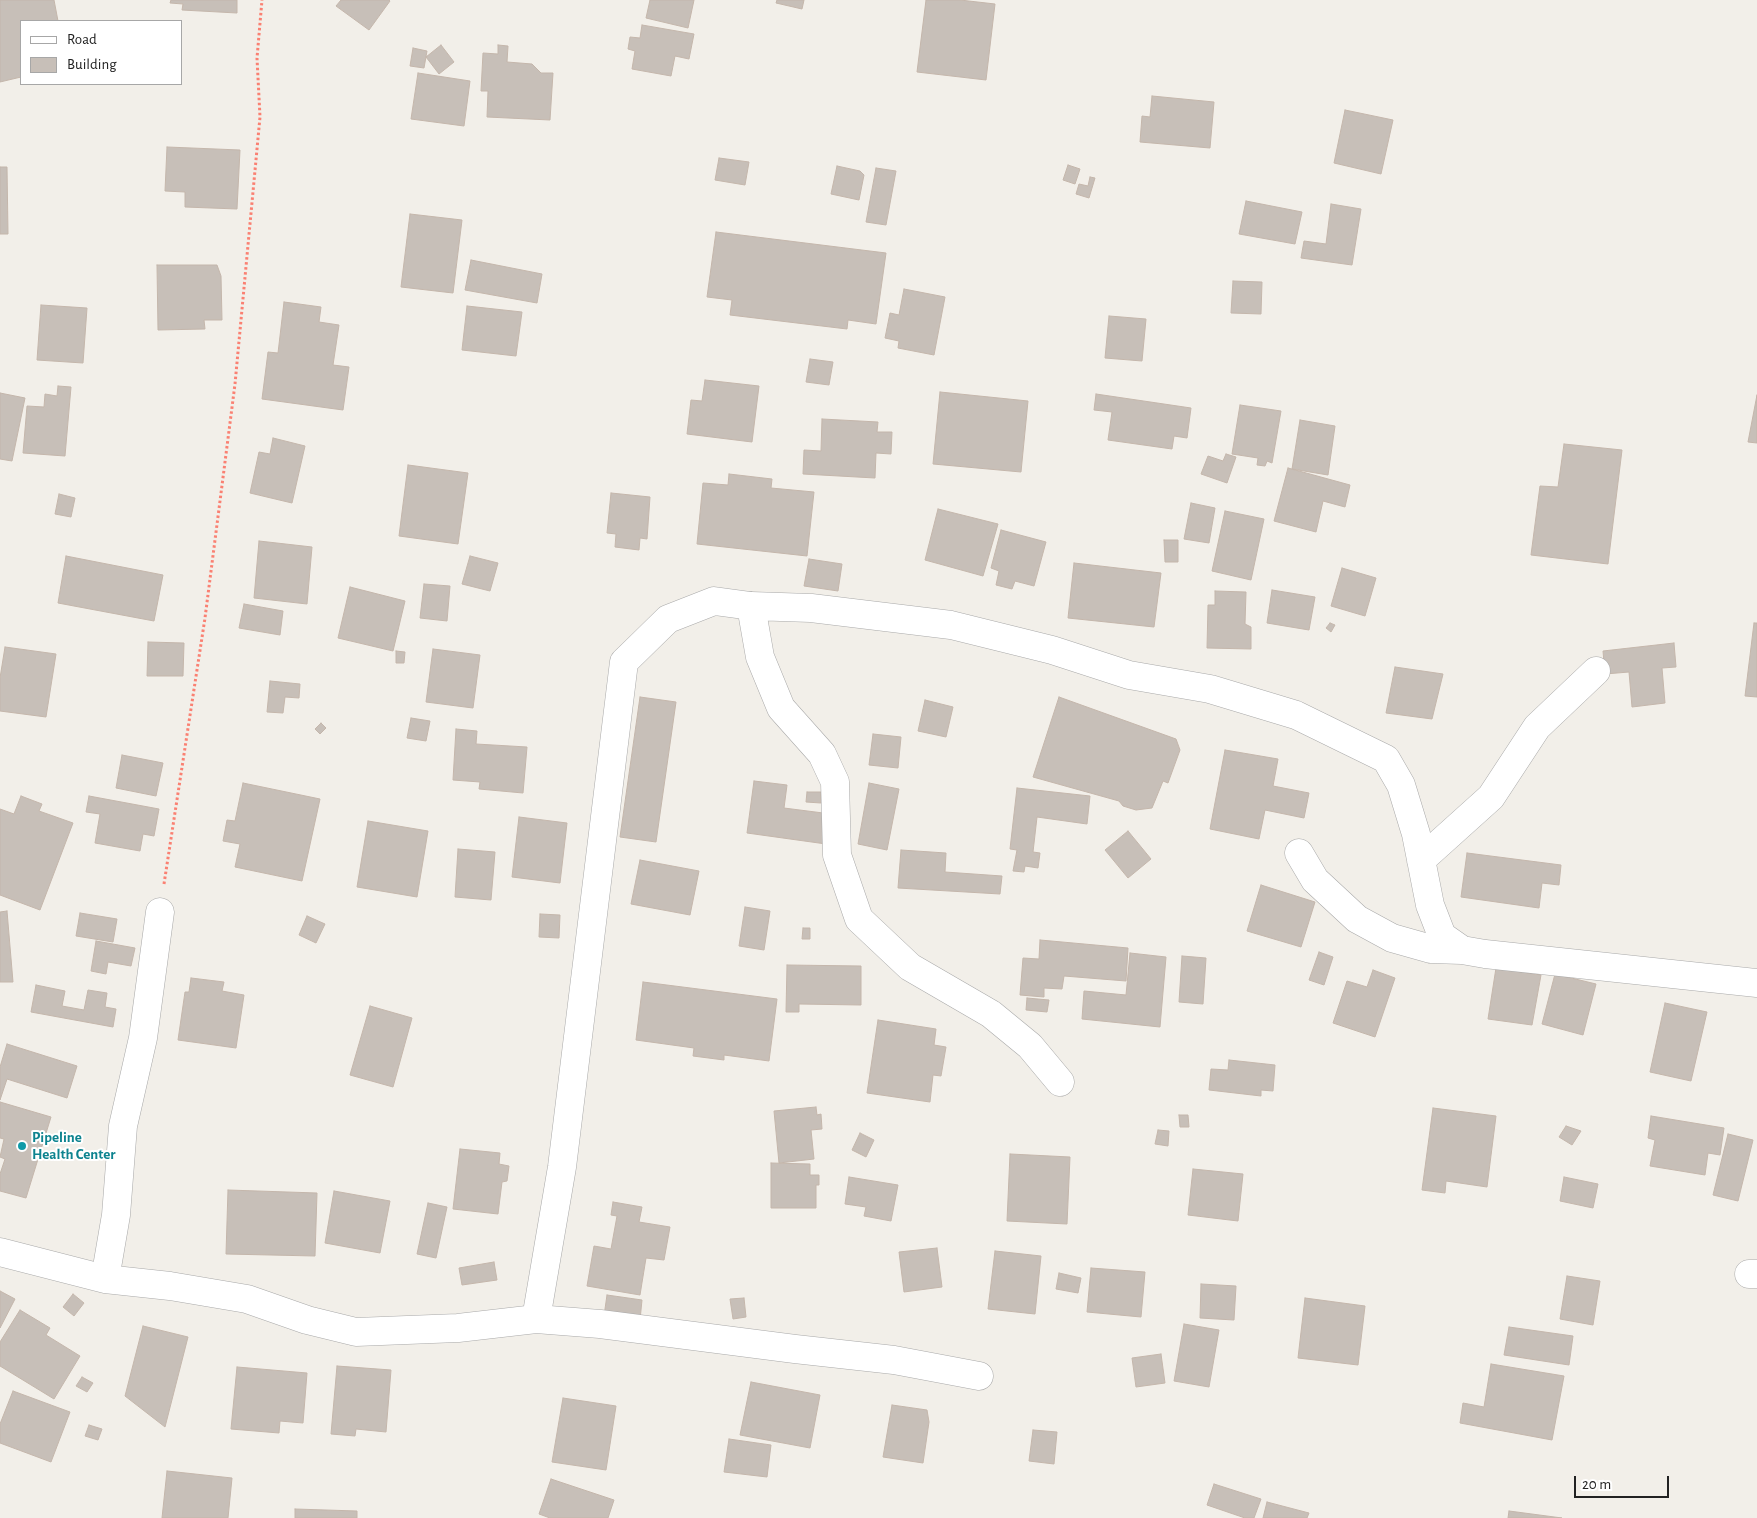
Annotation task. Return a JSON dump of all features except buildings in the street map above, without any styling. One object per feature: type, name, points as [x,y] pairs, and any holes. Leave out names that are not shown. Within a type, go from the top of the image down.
[{"type":"street","points":[[536,1319],[562,1167],[624,662],[668,619],[714,601],[750,606],[811,608],[950,625],[1052,650],[1129,676],[1210,689],[1296,715],[1386,759],[1401,785],[1416,834],[1430,905],[1442,936],[1462,950]]},
{"type":"street","points":[[750,606],[760,657],[781,708],[822,754],[835,782],[837,855],[859,919],[910,967],[992,1014],[1030,1046],[1060,1082]]},
{"type":"street","points":[[1421,860],[1491,797],[1537,727],[1596,671]]},
{"type":"street","points":[[1299,854],[1315,880],[1357,919],[1392,938],[1432,949],[1462,950],[1757,983]]},
{"type":"street","points":[[105,1279],[116,1215],[123,1126],[142,1038],[160,912]]},
{"type":"street","points":[[0,1252],[105,1279],[170,1286],[247,1299],[307,1320],[356,1332],[458,1328],[536,1319],[600,1324],[894,1360],[979,1376]]},
{"type":"path","points":[[160,912],[205,618],[235,384],[260,116],[257,58],[262,0]]},
{"type":"place","name":"Pipeline Health Center","points":[[22,1146]]}]
